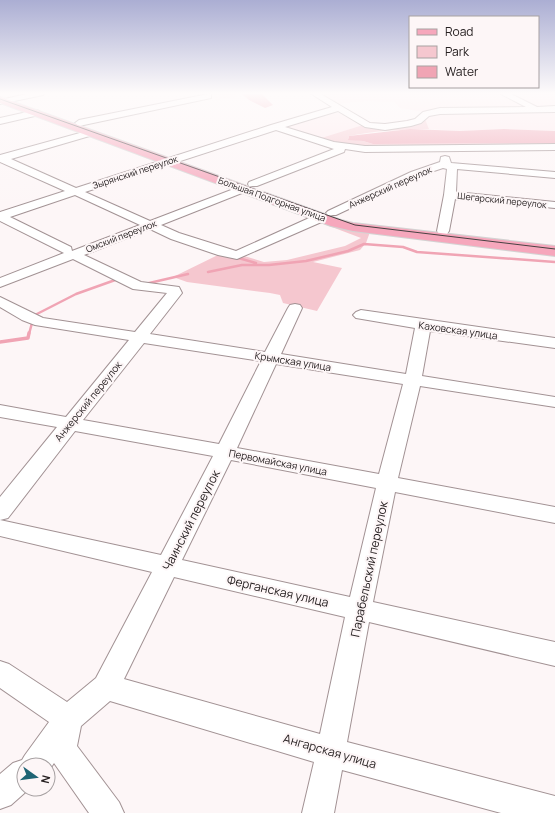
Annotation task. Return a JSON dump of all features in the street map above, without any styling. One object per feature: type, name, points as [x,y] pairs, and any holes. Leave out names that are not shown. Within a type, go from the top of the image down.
[{"type":"main road","name":"Большая Подгорная улица","points":[[84,131],[172,159]]},
{"type":"main road","name":"Большая Подгорная улица","points":[[100,131],[327,215],[353,227],[555,251]]},
{"type":"main road","name":"Большая Подгорная улица","points":[[327,215],[359,221],[555,244]]},
{"type":"street","name":"Зырянский переулок","points":[[0,216],[261,131]]},
{"type":"street","points":[[286,131],[337,148],[554,148]]},
{"type":"street","points":[[0,159],[90,133]]},
{"type":"street","name":"Омский переулок","points":[[0,283],[70,252],[152,225],[248,187],[337,148]]},
{"type":"street","points":[[443,231],[450,194],[452,168],[445,163],[444,149]]},
{"type":"street","points":[[0,159],[152,225]]},
{"type":"street","name":"Анжерский переулок","points":[[152,225],[175,236],[223,252],[237,255],[415,174],[442,165],[555,175]]},
{"type":"street","name":"Шегарский переулок","points":[[450,194],[555,205]]},
{"type":"street","points":[[0,216],[70,252]]},
{"type":"street","name":"Анжерский переулок","points":[[0,512],[175,293],[174,290],[140,286],[70,252]]},
{"type":"street","name":"Крымская улица","points":[[0,301],[31,319],[555,402]]},
{"type":"street","name":"Чаинский переулок","points":[[41,757],[68,719],[106,687],[225,452],[295,308]]},
{"type":"street","name":"Каховская улица","points":[[361,315],[555,343]]},
{"type":"street","name":"Парабельский переулок","points":[[318,813],[359,610],[387,483],[413,380],[423,325]]},
{"type":"street","name":"Первомайская улица","points":[[0,411],[555,515]]},
{"type":"street","name":"Ферганская улица","points":[[0,528],[555,654]]},
{"type":"street","points":[[0,673],[68,719],[62,750],[108,813]]},
{"type":"street","name":"Ангарская улица","points":[[106,687],[330,752],[555,812]]},
{"type":"street","points":[[0,794],[16,781]]},
{"type":"shaded area","points":[[292,131],[344,131],[318,139]]},
{"type":"green space","points":[[344,131],[390,131],[349,136],[348,139],[373,144],[555,143],[555,146],[367,148],[318,139]]},
{"type":"green space","points":[[322,219],[370,232],[366,243],[360,250],[313,262],[342,268],[317,311],[283,303],[280,295],[187,282],[173,277],[222,253],[244,256],[264,262],[287,260],[345,246],[361,238],[316,221]]},
{"type":"water","points":[[393,131],[553,131],[555,131],[555,143],[373,144],[363,141],[348,140],[349,136]]},
{"type":"waterway","points":[[208,272],[242,265],[269,265],[306,261],[348,251],[364,244],[403,247],[417,252],[555,262]]},
{"type":"waterway","points":[[235,257],[256,263]]},
{"type":"waterway","points":[[145,284],[188,274]]},
{"type":"waterway","points":[[33,316],[76,294],[118,279]]},
{"type":"waterway","points":[[29,334],[32,323]]},
{"type":"waterway","points":[[0,342],[28,338],[29,333]]},
{"type":"tram line","points":[[90,131],[355,225],[555,249]]}]
